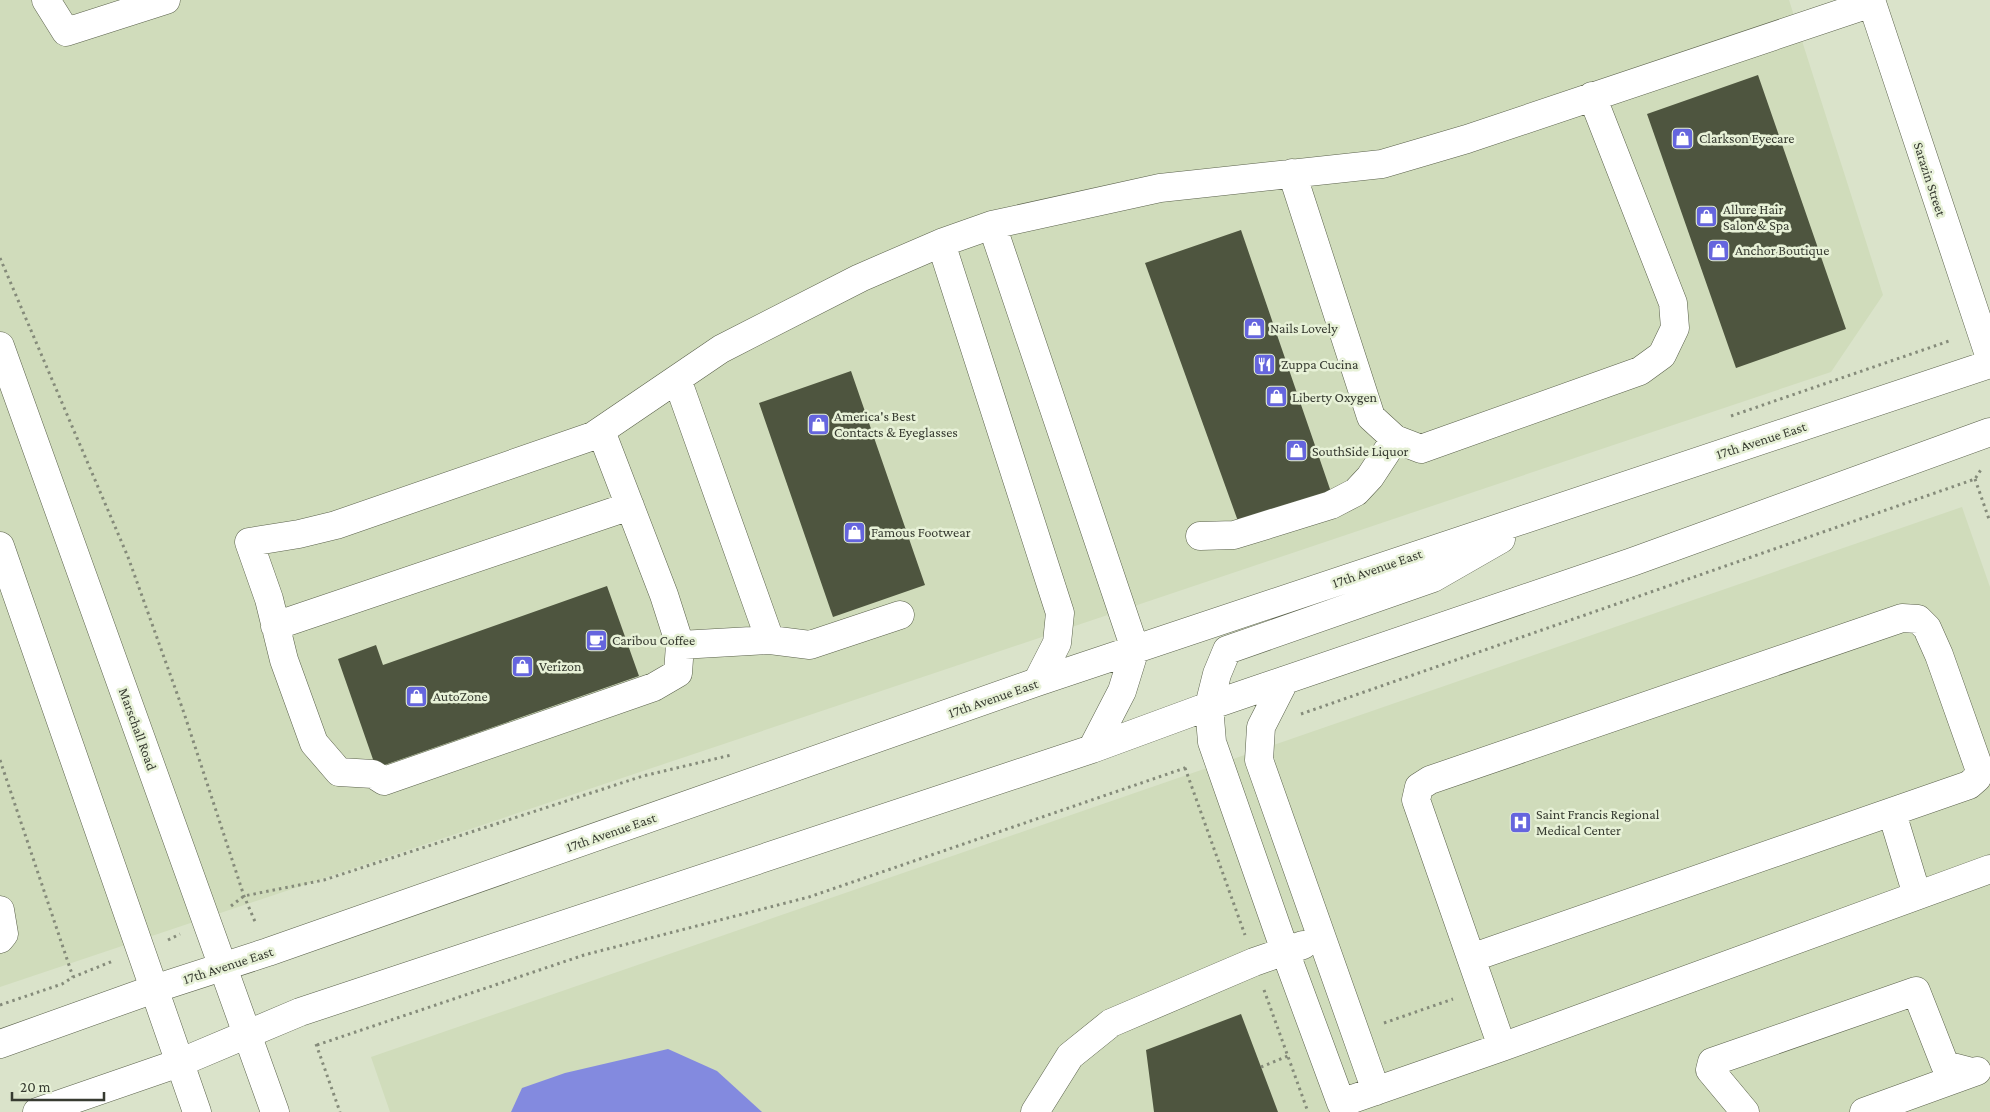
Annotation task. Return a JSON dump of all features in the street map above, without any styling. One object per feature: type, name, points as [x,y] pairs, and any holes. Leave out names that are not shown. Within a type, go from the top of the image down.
[{"type":"main road","points":[[46,0],[66,32],[166,0]]},
{"type":"main road","points":[[601,431],[664,595],[680,645],[678,673],[654,686],[384,781],[373,774],[339,772],[314,743],[284,660],[270,599],[249,542],[299,534],[336,525],[593,436],[729,345],[860,278],[941,243],[992,226],[1160,188],[1382,164],[1467,139],[1871,2]]},
{"type":"main road","name":"Sarazin Street","points":[[1871,2],[1990,358]]},
{"type":"main road","points":[[1292,173],[1371,417],[1394,439],[1421,449],[1640,371],[1662,355],[1675,328],[1673,303],[1592,96]]},
{"type":"main road","points":[[992,226],[1135,649],[1122,691],[1092,749]]},
{"type":"main road","points":[[941,243],[1060,613],[1057,643],[1037,682]]},
{"type":"main road","name":"Marschall Road","points":[[0,346],[275,1112]]},
{"type":"main road","name":"17th Avenue East","points":[[0,1044],[154,989],[224,968],[1037,682],[1990,364]]},
{"type":"main road","points":[[677,379],[770,640]]},
{"type":"main road","points":[[37,1112],[179,1062],[247,1032],[300,1012],[1092,749],[1209,706],[1632,562],[1990,432]]},
{"type":"main road","points":[[1200,536],[1234,535],[1331,505],[1356,492],[1370,478],[1394,439]]},
{"type":"main road","points":[[275,626],[630,506]]},
{"type":"main road","points":[[1552,510],[1433,578],[1227,650],[1217,674],[1209,706],[1212,742],[1285,951],[1341,1103],[1502,1047],[1990,869]]},
{"type":"main road","points":[[0,546],[197,1112]]},
{"type":"main road","points":[[680,645],[770,640],[810,645],[900,615]]},
{"type":"main road","points":[[1471,958],[1969,785],[1978,778],[1980,768],[1939,655],[1927,628],[1918,619],[1902,618],[1430,780],[1419,787],[1416,800],[1471,958],[1502,1047]]},
{"type":"main road","points":[[1285,680],[1261,727],[1260,760],[1376,1091]]},
{"type":"main road","points":[[1892,812],[1917,896]]},
{"type":"main road","points":[[0,910],[4,934],[0,939]]},
{"type":"main road","points":[[1035,1112],[1070,1056],[1111,1023],[1254,962],[1322,938]]},
{"type":"main road","points":[[1745,1112],[1710,1070],[1712,1062],[1916,991],[1946,1065],[1981,1069]]},
{"type":"main road","points":[[1864,1112],[1981,1069]]},
{"type":"path","points":[[0,258],[128,557],[184,713],[244,896],[268,952]]},
{"type":"path","points":[[1261,727],[1975,479],[1982,468],[1990,466]]},
{"type":"path","points":[[1975,479],[1990,522]]},
{"type":"path","points":[[317,1045],[584,955],[809,897],[1185,768],[1193,751],[1212,742]]},
{"type":"path","points":[[0,760],[73,977]]},
{"type":"path","points":[[300,1012],[317,1045],[340,1112]]},
{"type":"shaded area","points":[[0,0],[1789,0],[1883,295],[1831,372],[0,987]]},
{"type":"shaded area","name":"Saint Francis Regional Medical Center","points":[[1962,507],[1990,587],[1990,1112],[390,1112],[371,1057]]},
{"type":"water","points":[[668,1049],[717,1071],[762,1112],[511,1112],[522,1088],[565,1073]]},
{"type":"building","points":[[1758,75],[1846,329],[1736,368],[1647,114]]},
{"type":"building","points":[[1241,230],[1331,492],[1239,524],[1145,263]]},
{"type":"building","name":"Famous Footwear","points":[[851,371],[925,585],[833,617],[759,403]]},
{"type":"building","points":[[607,586],[639,676],[376,768],[338,659],[376,645],[383,665]]},
{"type":"building","points":[[1241,1014],[1278,1112],[1154,1112],[1146,1050]]},
{"type":"place","name":"Clarkson Eyecare","points":[[1683,138]]},
{"type":"place","name":"Allure Hair Salon & Spa","points":[[1707,217]]},
{"type":"place","name":"Anchor Boutique","points":[[1719,250]]},
{"type":"place","name":"Nails Lovely","points":[[1254,328]]},
{"type":"place","name":"Zuppa Cucina","points":[[1265,364]]},
{"type":"place","name":"Liberty Oxygen","points":[[1276,397]]},
{"type":"place","name":"America's Best Contacts & Eyeglasses","points":[[818,424]]},
{"type":"place","name":"SouthSide Liquor","points":[[1296,451]]},
{"type":"place","name":"Famous Footwear","points":[[855,532]]},
{"type":"place","name":"Caribou Coffee","points":[[596,640]]},
{"type":"place","name":"Verizon","points":[[523,666]]},
{"type":"place","name":"AutoZone","points":[[417,696]]},
{"type":"place","name":"Saint Francis Regional Medical Center","points":[[1520,822]]}]
